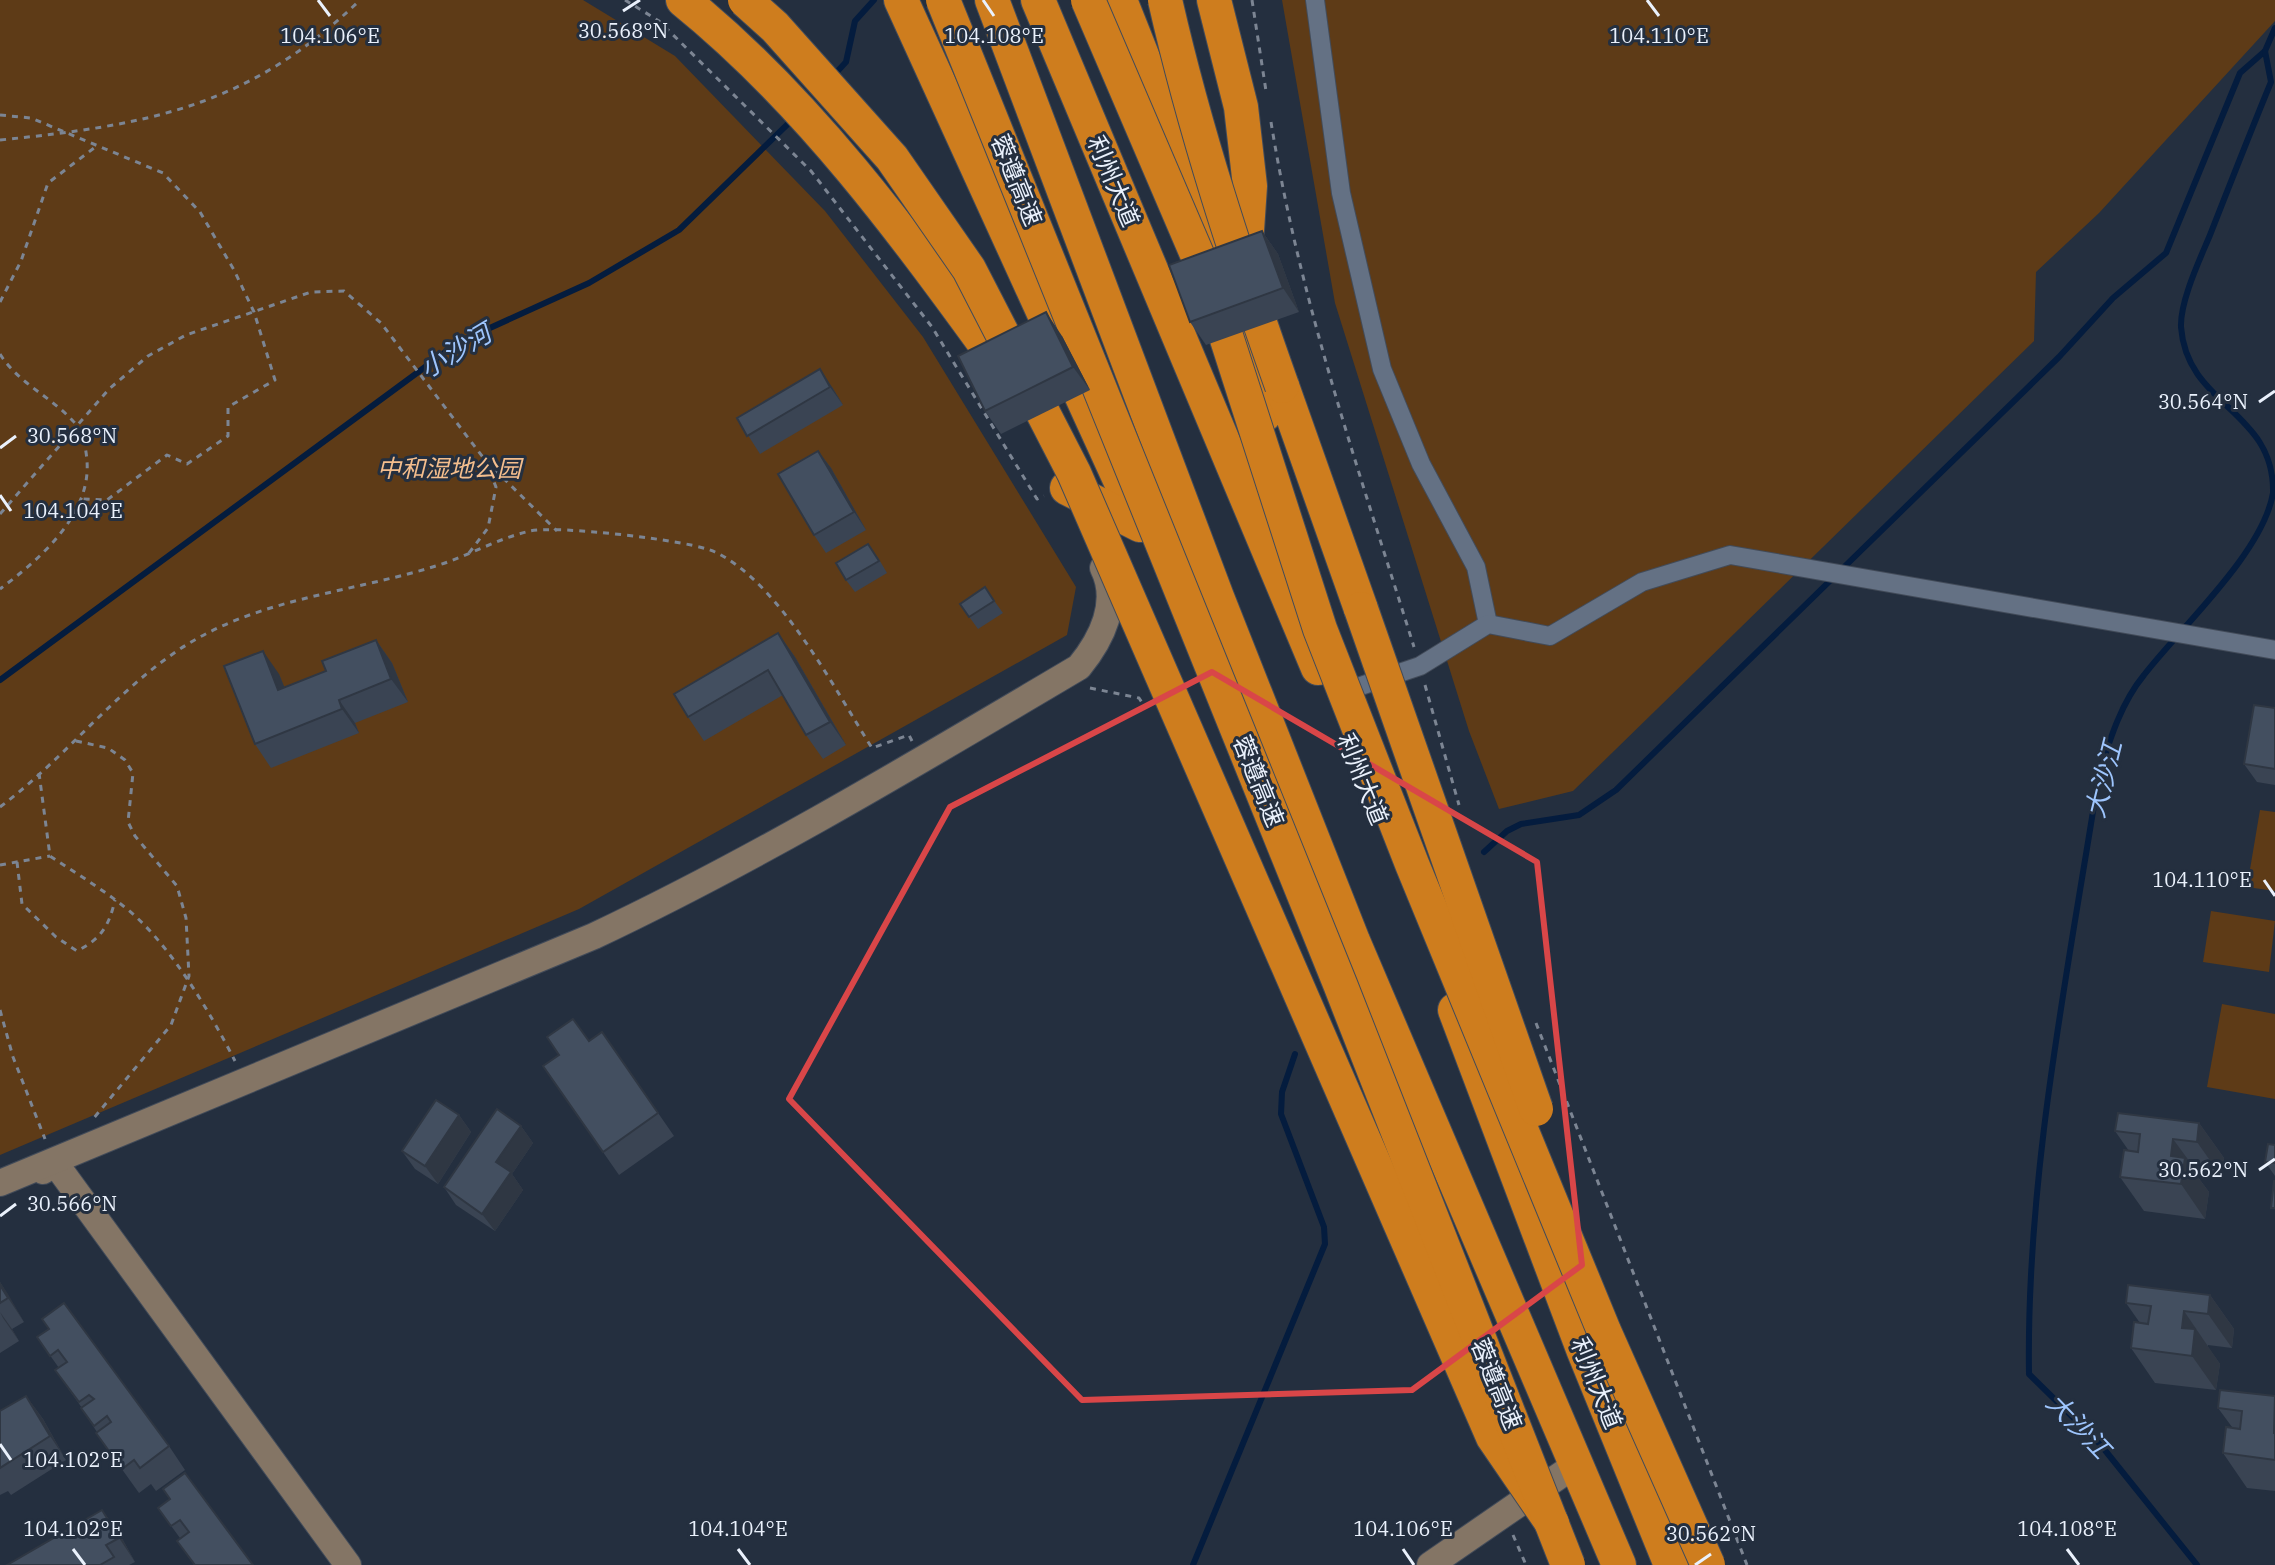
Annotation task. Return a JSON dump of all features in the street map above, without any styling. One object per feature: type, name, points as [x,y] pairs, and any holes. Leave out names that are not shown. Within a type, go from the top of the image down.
[{"type":"highway","points":[[683,0],[781,90],[831,142],[930,268],[1017,388]]},
{"type":"highway","points":[[745,0],[775,27],[892,158],[969,269],[1074,473],[1493,1437],[1552,1523]]},
{"type":"highway","name":"蓉遵高速","points":[[943,0],[1264,795],[1568,1565]]},
{"type":"highway","name":"利州大道","points":[[992,0],[1217,597],[1425,1117],[1578,1463],[1619,1565]]},
{"type":"highway","name":"利州大道","points":[[1038,0],[1309,643],[1432,947],[1583,1349],[1671,1565]]},
{"type":"highway","points":[[1088,0],[1208,280],[1320,629],[1412,864],[1604,1331],[1708,1565]]},
{"type":"highway","points":[[1120,0],[1242,307],[1309,643]]},
{"type":"highway","points":[[1165,0],[1187,95],[1237,258],[1564,1186],[1604,1331]]},
{"type":"highway","points":[[1214,0],[1241,107],[1250,186],[1242,307]]},
{"type":"highway","points":[[903,5],[1140,525]]},
{"type":"highway","points":[[1063,487],[1140,525],[1217,597]]},
{"type":"main road","points":[[0,1183],[55,1163],[245,1079],[594,936],[684,894],[1079,667],[1096,646],[1112,598],[1109,579],[1017,388]]},
{"type":"main road","points":[[0,1199],[55,1163]]},
{"type":"main road","points":[[55,1163],[348,1565]]},
{"type":"main road","points":[[1430,1565],[1578,1463]]},
{"type":"street","points":[[1315,0],[1341,193],[1382,369],[1421,464],[1476,567],[1488,624]]},
{"type":"street","points":[[1329,696],[1420,666],[1488,624],[1550,636],[1642,582],[1730,555],[1867,582],[2275,650]]},
{"type":"path","points":[[0,140],[121,126],[198,105],[273,70],[322,37],[360,0]]},
{"type":"path","points":[[625,0],[659,21],[811,171],[932,327],[1037,499],[1063,487]]},
{"type":"path","points":[[1252,0],[1268,105]]},
{"type":"path","points":[[0,115],[31,118],[163,173],[200,212],[254,312],[275,380],[228,407],[228,436],[187,464],[167,455],[107,500],[83,499]]},
{"type":"path","points":[[1271,120],[1283,195],[1324,358],[1420,666],[1462,814]]},
{"type":"path","points":[[0,302],[21,261],[48,183],[98,145]]},
{"type":"path","points":[[0,514],[76,424],[109,389],[148,356],[186,335],[311,292],[344,291],[381,323],[485,460],[557,531]]},
{"type":"path","points":[[0,354],[15,375],[54,402],[76,424],[87,458],[88,480],[83,499],[58,536],[0,589]]},
{"type":"path","points":[[469,553],[488,528],[496,487],[485,460]]},
{"type":"path","points":[[0,813],[0,806],[135,683],[177,651],[218,627],[269,608],[439,565],[532,530],[619,533],[715,551],[770,594],[872,748],[909,735]]},
{"type":"path","points":[[1084,687],[1139,698],[1147,709]]},
{"type":"path","points":[[74,740],[108,748],[125,760],[133,773],[128,822],[135,836],[177,886],[186,918],[187,980],[171,1025],[85,1127]]},
{"type":"path","points":[[39,773],[50,856]]},
{"type":"path","points":[[0,865],[50,856],[115,900],[170,956],[217,1026],[245,1079]]},
{"type":"path","points":[[17,862],[22,904],[56,937],[77,951],[98,941],[111,918],[115,900]]},
{"type":"path","points":[[0,1010],[13,1057],[55,1163]]},
{"type":"path","points":[[1535,1020],[1747,1565]]},
{"type":"path","points":[[1504,1514],[1526,1565]]},
{"type":"highlighted area","points":[[1212,672],[1537,862],[1582,1265],[1412,1390],[1082,1400],[789,1099],[950,807]]},
{"type":"green space","name":"中和湿地公园","points":[[0,0],[583,0],[675,56],[825,211],[923,337],[1076,587],[1067,635],[579,909],[0,1155]]},
{"type":"green space","points":[[1282,0],[2275,0],[2275,21],[2099,213],[2036,272],[2034,341],[1573,791],[1499,809],[1469,731],[1335,303]]},
{"type":"green space","points":[[2260,810],[2275,812],[2275,891],[2247,887]]},
{"type":"green space","points":[[2211,911],[2275,921],[2269,972],[2203,962]]},
{"type":"green space","points":[[2222,1004],[2275,1014],[2275,1099],[2207,1087]]},
{"type":"building","points":[[1262,231],[1283,288],[1190,322],[1169,265]]},
{"type":"building","points":[[1046,312],[1073,367],[985,411],[958,356]]},
{"type":"building","points":[[820,369],[830,387],[747,436],[737,418]]},
{"type":"building","points":[[818,451],[854,512],[814,535],[778,474]]},
{"type":"building","points":[[868,544],[879,561],[846,580],[836,563]]},
{"type":"building","points":[[985,587],[994,601],[969,617],[960,604]]},
{"type":"building","points":[[778,633],[830,722],[806,735],[768,670],[688,717],[674,694]]},
{"type":"building","points":[[376,640],[391,679],[339,700],[342,709],[255,744],[224,666],[263,651],[278,690],[326,671],[322,661]]},
{"type":"building","points":[[2254,705],[2275,708],[2275,769],[2244,764]]},
{"type":"building","points":[[573,1019],[589,1041],[602,1032],[658,1113],[603,1152],[543,1066],[559,1055],[547,1037]]},
{"type":"building","points":[[436,1100],[459,1115],[425,1166],[402,1151]]},
{"type":"building","points":[[497,1109],[521,1126],[496,1162],[511,1172],[482,1214],[444,1187]]},
{"type":"building","points":[[2118,1113],[2199,1123],[2197,1142],[2173,1139],[2171,1156],[2185,1158],[2181,1184],[2120,1177],[2124,1150],[2138,1152],[2140,1134],[2115,1131]]},
{"type":"building","points":[[2268,1144],[2275,1145],[2275,1163],[2265,1162]]},
{"type":"building","points":[[2274,1181],[2275,1208],[2271,1208]]},
{"type":"building","points":[[0,1285],[8,1298],[0,1303]]},
{"type":"building","points":[[2128,1285],[2210,1295],[2208,1314],[2184,1311],[2182,1328],[2195,1329],[2192,1356],[2131,1348],[2134,1322],[2148,1324],[2151,1306],[2126,1303]]},
{"type":"building","points":[[64,1303],[169,1446],[140,1468],[134,1460],[122,1469],[96,1433],[111,1422],[107,1416],[94,1426],[81,1408],[94,1399],[89,1395],[79,1402],[55,1370],[67,1362],[58,1350],[50,1356],[37,1337],[49,1329],[42,1319]]},
{"type":"building","points":[[2220,1390],[2275,1396],[2275,1460],[2223,1453],[2226,1427],[2240,1429],[2242,1411],[2218,1408]]},
{"type":"building","points":[[26,1396],[50,1436],[0,1468],[0,1411]]},
{"type":"building","points":[[185,1473],[253,1565],[195,1565],[177,1541],[189,1532],[180,1520],[171,1526],[158,1508],[170,1499],[163,1489]]},
{"type":"building","points":[[102,1510],[119,1538],[106,1545],[114,1557],[100,1565],[7,1565]]},
{"type":"waterway","name":"小沙河","points":[[834,75],[846,62],[855,21],[874,0]]},
{"type":"waterway","name":"大沙江","points":[[2197,1565],[2100,1444],[2029,1374],[2030,1299],[2034,1224],[2051,1073],[2099,774],[2129,697],[2159,656],[2237,565],[2254,540],[2273,493],[2270,465],[2260,443],[2198,375],[2187,354],[2181,327],[2191,280],[2271,82],[2265,51],[2275,28]]},
{"type":"waterway","points":[[1484,852],[1507,831],[1521,824],[1579,815],[1616,790],[2059,357],[2113,298],[2166,253],[2240,73],[2265,51]]},
{"type":"waterway","name":"小沙河","points":[[0,680],[459,342],[589,283],[679,230],[794,118]]},
{"type":"waterway","points":[[1193,1565],[1325,1244],[1324,1227],[1281,1114],[1282,1092],[1295,1054]]}]
